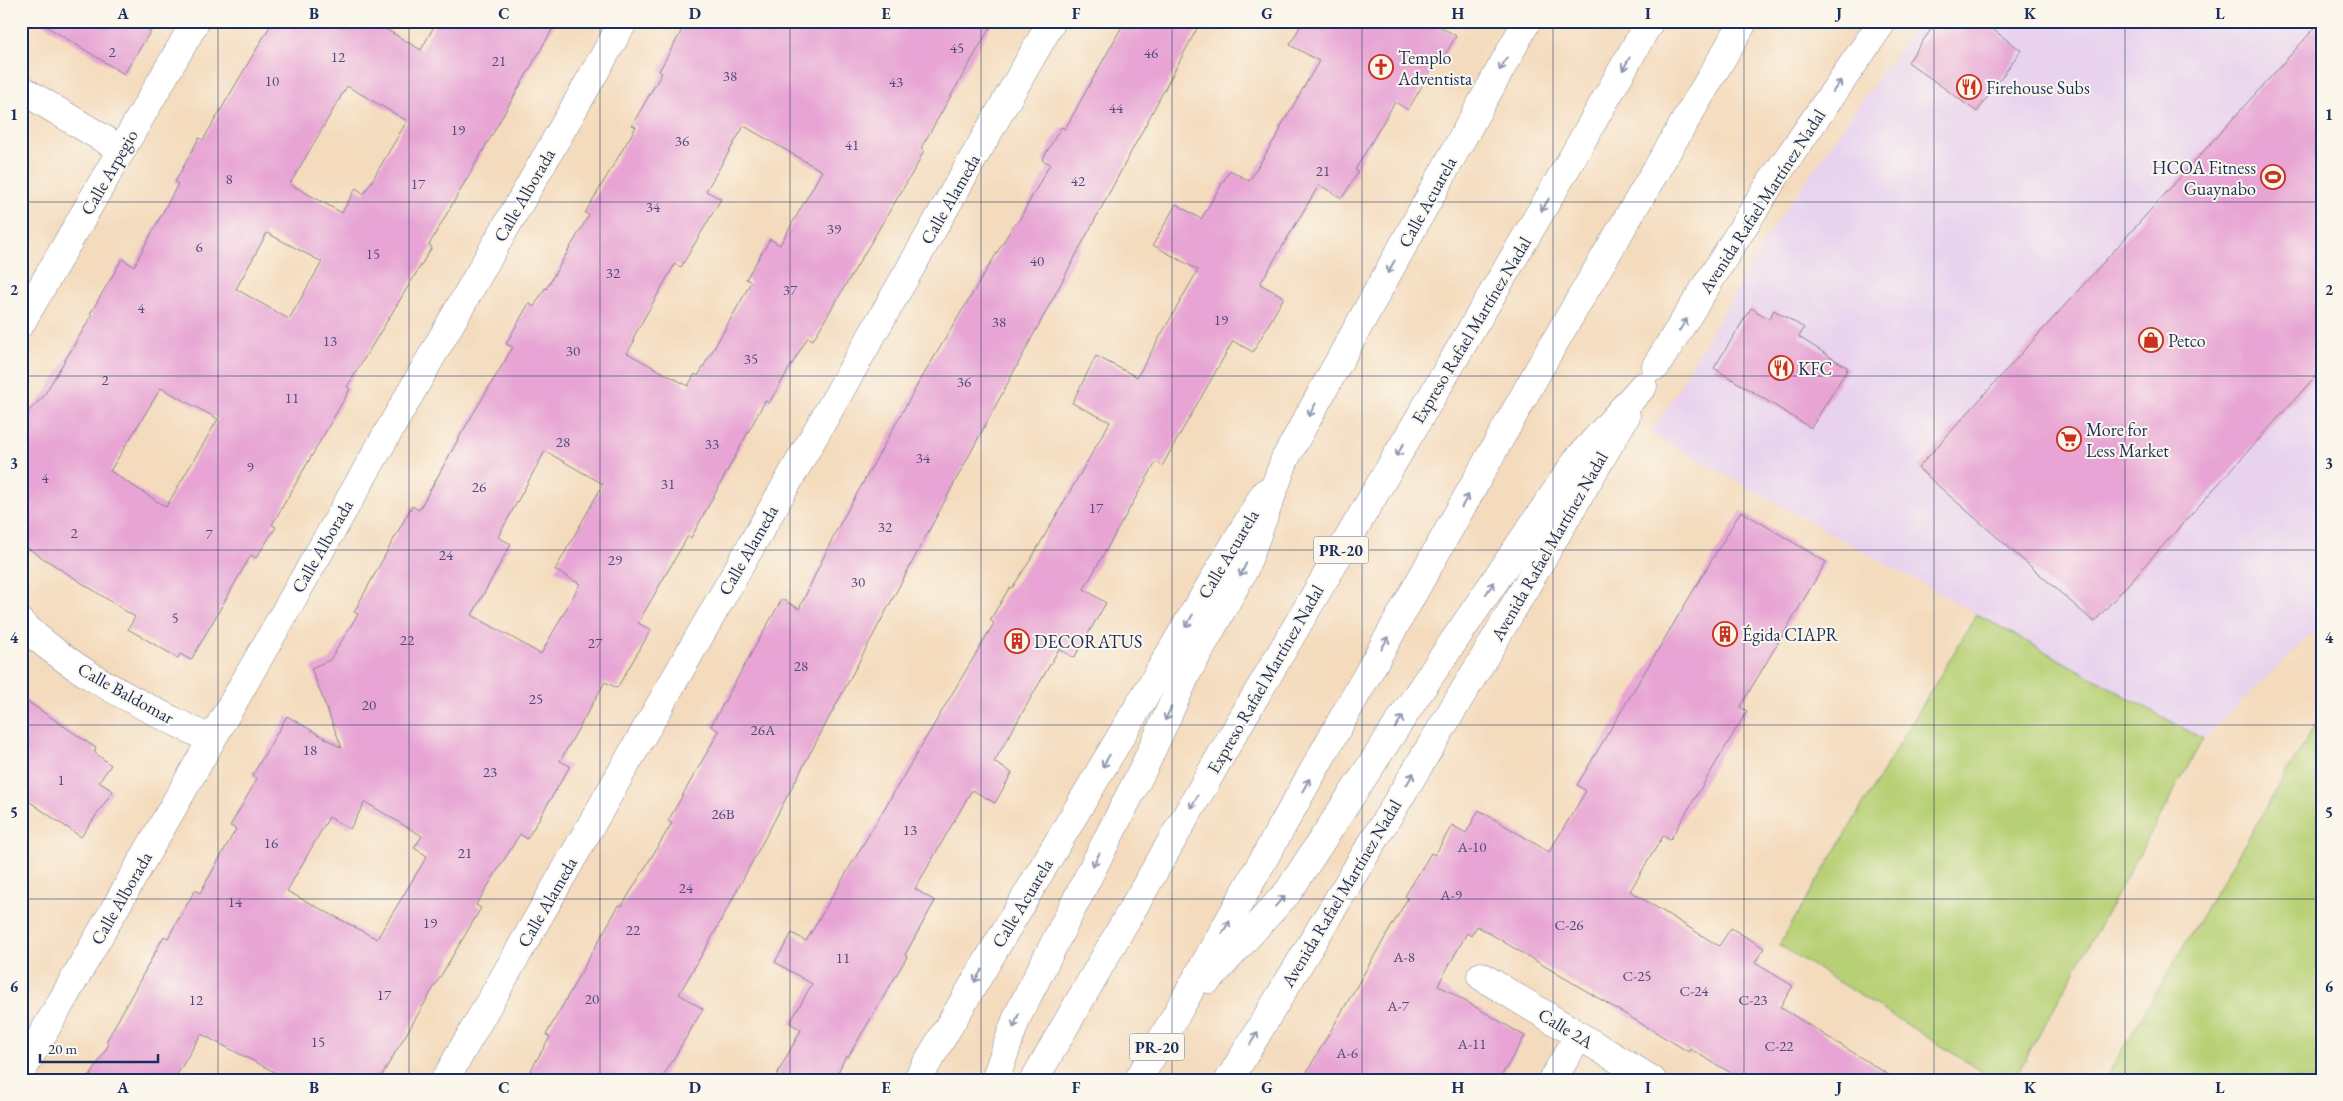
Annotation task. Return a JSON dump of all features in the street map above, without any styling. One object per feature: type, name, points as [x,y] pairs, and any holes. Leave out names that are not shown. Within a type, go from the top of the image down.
[{"type":"main road","name":"Calle Arpegio","points":[[21,323],[196,21]]},
{"type":"main road","name":"Calle Alborada","points":[[21,1072],[624,21]]},
{"type":"main road","name":"Calle Alameda","points":[[444,1080],[1052,21]]},
{"type":"main road","name":"Calle Acuarela","points":[[917,1080],[1285,459],[1526,21]]},
{"type":"main road","name":"Expreso Rafael Martínez Nadal","points":[[1034,1080],[1239,724],[1562,176],[1650,21]]},
{"type":"main road","name":"PR-20","points":[[1138,1080],[1547,354],[1744,21]]},
{"type":"main road","name":"Avenida Rafael Martínez Nadal","points":[[1229,1080],[1485,656],[1649,376],[1772,181],[1883,21]]},
{"type":"main road","points":[[21,88],[122,150]]},
{"type":"main road","points":[[1176,1015],[1288,892],[1419,692],[1578,459],[1649,376]]},
{"type":"main road","points":[[994,1080],[1016,1017],[1144,767],[1187,673],[1244,570],[1285,459]]},
{"type":"main road","name":"Calle Baldomar","points":[[21,623],[36,637],[100,682],[211,740]]},
{"type":"main road","name":"Calle 2A","points":[[1481,976],[1652,1080]]},
{"type":"main road","points":[[1552,1080],[1579,1036]]},
{"type":"shaded area","points":[[1918,21],[2322,21],[2322,623],[2203,739],[1651,434],[1770,232]]},
{"type":"green space","points":[[1977,614],[2203,739],[2014,1080],[1996,1080],[1779,945]]},
{"type":"green space","points":[[2322,714],[2322,1080],[2104,1080]]},
{"type":"building","points":[[38,21],[157,21],[124,74]]},
{"type":"building","points":[[273,21],[372,21],[421,50],[437,21],[557,21],[429,245],[432,247],[347,387],[350,389],[272,525],[276,527],[256,558],[251,555],[191,660],[180,654],[178,658],[128,629],[135,617],[21,544],[21,418],[43,397],[92,315],[90,314],[122,259],[134,266],[178,184],[175,182],[199,138],[203,140]],"holes":[[[347,86],[407,121],[364,194],[356,188],[342,213],[290,184]],[[267,233],[322,262],[289,319],[236,289]],[[161,388],[218,419],[166,507],[110,471]]]},
{"type":"building","points":[[687,21],[994,21],[921,148],[924,150],[917,165],[813,340],[808,337],[769,403],[765,401],[691,538],[688,536],[638,623],[651,630],[617,688],[605,682],[560,761],[570,766],[527,839],[520,834],[476,905],[481,908],[379,1080],[290,1080],[201,1034],[174,1080],[88,1080],[109,1044],[106,1042],[164,936],[168,938],[195,890],[200,893],[236,829],[230,826],[257,779],[252,776],[287,716],[342,748],[311,668],[330,660],[358,614],[354,612],[412,506],[419,510],[513,347],[506,344],[529,303],[534,307],[589,215],[585,213],[636,127],[632,125],[662,73],[659,71]],"holes":[[[744,126],[822,171],[780,245],[770,239],[746,279],[751,282],[741,301],[698,376],[695,374],[688,386],[627,353],[635,340],[633,338],[675,264],[681,267],[721,199],[706,191]],[[545,451],[603,484],[555,570],[580,584],[541,654],[472,615],[511,544],[498,537]],[[365,802],[422,836],[414,848],[427,856],[377,939],[287,891],[329,817],[350,829]]]},
{"type":"building","points":[[1125,21],[1201,21],[711,939],[679,994],[703,1009],[661,1080],[525,1080],[550,1037],[546,1035],[619,905],[622,906],[672,823],[668,821],[719,731],[711,726],[782,599],[799,609],[835,533],[918,384],[1013,226],[1019,220],[1050,164],[1042,160],[1061,127],[1065,129]]},
{"type":"building","points":[[1303,21],[1431,21],[1456,36],[1441,62],[1437,60],[1408,110],[1395,102],[1355,170],[1358,172],[1342,198],[1319,185],[1260,284],[1284,297],[1253,352],[1233,341],[1162,466],[1156,462],[1084,589],[1106,603],[1074,658],[1059,649],[994,762],[1012,773],[995,803],[972,790],[915,889],[935,901],[905,955],[907,957],[848,1057],[846,1056],[834,1080],[774,1080],[801,1030],[790,1023],[812,984],[775,962],[792,933],[806,941],[994,623],[990,620],[1010,587],[1012,588],[1031,559],[1110,422],[1072,403],[1096,356],[1137,377],[1198,270],[1153,245],[1176,204],[1201,219],[1230,170],[1249,181],[1281,129],[1319,61],[1290,45]]},
{"type":"building","name":"Firehouse Subs","points":[[1937,21],[1981,21],[2021,50],[1977,112],[1908,62]]},
{"type":"building","points":[[2321,21],[2322,369],[2094,622],[1918,468]]},
{"type":"building","name":"KFC","points":[[1751,308],[1769,319],[1774,310],[1804,328],[1799,337],[1848,368],[1811,428],[1714,368]]},
{"type":"building","points":[[1741,511],[1826,562],[1740,707],[1747,711],[1670,840],[1663,836],[1630,891],[1719,946],[1731,928],[1764,948],[1755,963],[1793,986],[1780,1007],[1897,1080],[1743,1080],[1690,1049],[1689,1052],[1477,926],[1471,936],[1467,933],[1438,985],[1525,1036],[1499,1080],[1302,1080],[1408,898],[1405,896],[1431,853],[1435,855],[1452,825],[1466,833],[1479,810],[1549,852],[1586,791],[1577,785]]},
{"type":"building","points":[[21,697],[96,748],[94,752],[111,765],[99,782],[113,791],[81,837],[21,796]]},
{"type":"place","name":"Templo Adventista","points":[[1381,67]]},
{"type":"place","name":"Firehouse Subs","points":[[1969,87]]},
{"type":"place","name":"HCOA Fitness Guaynabo","points":[[2273,177]]},
{"type":"place","name":"Petco","points":[[2151,340]]},
{"type":"place","name":"KFC","points":[[1781,368]]},
{"type":"place","name":"More for Less Market","points":[[2069,439]]},
{"type":"place","name":"Égida CIAPR","points":[[1725,634]]},
{"type":"place","name":"DECORATUS","points":[[1017,641]]}]
